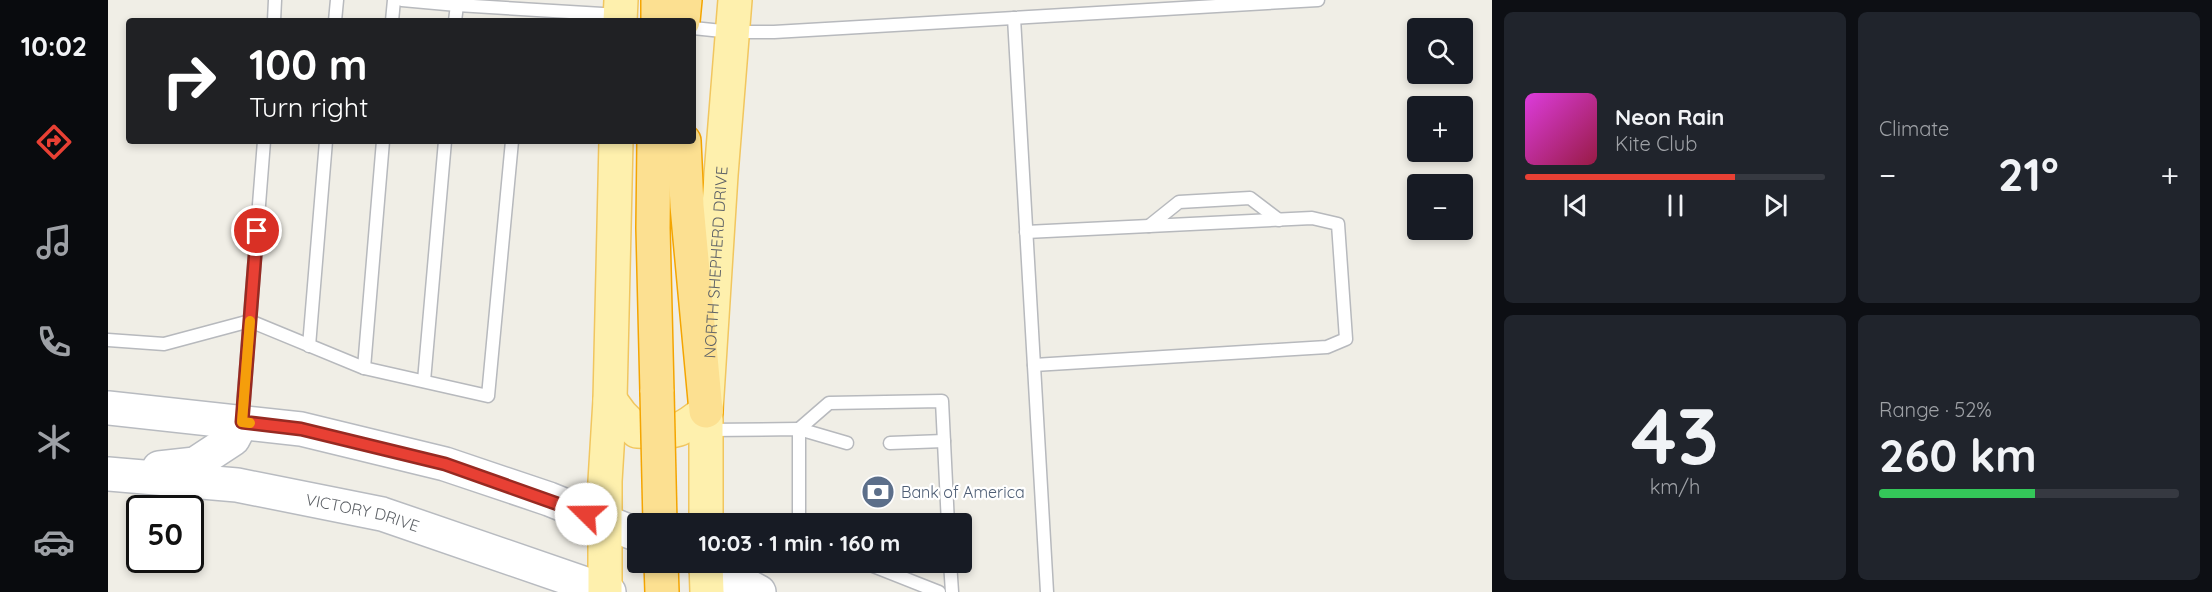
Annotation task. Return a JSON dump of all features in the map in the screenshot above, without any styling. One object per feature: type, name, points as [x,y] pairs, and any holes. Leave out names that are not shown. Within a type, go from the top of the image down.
[{"type":"highway","points":[[658,0],[658,18]]},
{"type":"highway","points":[[683,18],[685,0]]},
{"type":"highway","points":[[654,144],[653,228],[660,513]]},
{"type":"highway","points":[[684,144],[687,206],[706,420]]},
{"type":"highway","points":[[661,573],[662,592]]},
{"type":"main road","name":"NORTH SHEPHERD DRIVE","points":[[706,513],[706,420],[721,175],[735,0]]},
{"type":"main road","points":[[606,592],[605,521],[616,144]]},
{"type":"main road","points":[[610,400],[621,415],[637,430],[674,432],[691,423],[706,420]]},
{"type":"main road","points":[[108,408],[301,429],[445,464],[549,499],[627,530]]},
{"type":"main road","points":[[110,474],[195,464],[233,439],[242,422]]},
{"type":"main road","name":"VICTORY DRIVE","points":[[110,474],[237,485],[382,514],[606,592]]},
{"type":"main road","points":[[712,573],[759,592]]},
{"type":"lane","points":[[274,18],[275,0]]},
{"type":"lane","points":[[335,18],[337,0]]},
{"type":"lane","points":[[392,18],[394,0]]},
{"type":"lane","points":[[402,0],[457,5],[620,12]]},
{"type":"lane","points":[[696,28],[732,32],[774,32],[1318,0]]},
{"type":"lane","points":[[455,18],[457,5]]},
{"type":"lane","points":[[1014,18],[1047,592]]},
{"type":"lane","points":[[242,422],[264,144]]},
{"type":"lane","points":[[309,346],[326,144]]},
{"type":"lane","points":[[364,368],[383,144]]},
{"type":"lane","points":[[424,381],[445,144]]},
{"type":"lane","points":[[108,340],[164,344],[250,321],[364,368],[488,396],[512,144]]},
{"type":"lane","points":[[1149,226],[1179,202],[1250,198],[1279,219]]},
{"type":"lane","points":[[1026,232],[1312,218],[1338,224],[1347,339],[1327,347],[1034,365]]},
{"type":"lane","points":[[799,513],[799,429],[829,403],[942,401],[947,513]]},
{"type":"lane","points":[[706,420],[799,429],[847,444]]},
{"type":"lane","points":[[890,443],[944,441]]},
{"type":"lane","points":[[891,573],[939,592]]},
{"type":"lane","points":[[951,573],[952,592]]},
{"type":"slow traffic","points":[[250,321],[242,422],[250,423]]},
{"type":"place","name":"Bank of America","points":[[878,492]]},
{"type":"route","points":[[257,231],[242,422],[301,429],[445,464],[586,514]]}]
